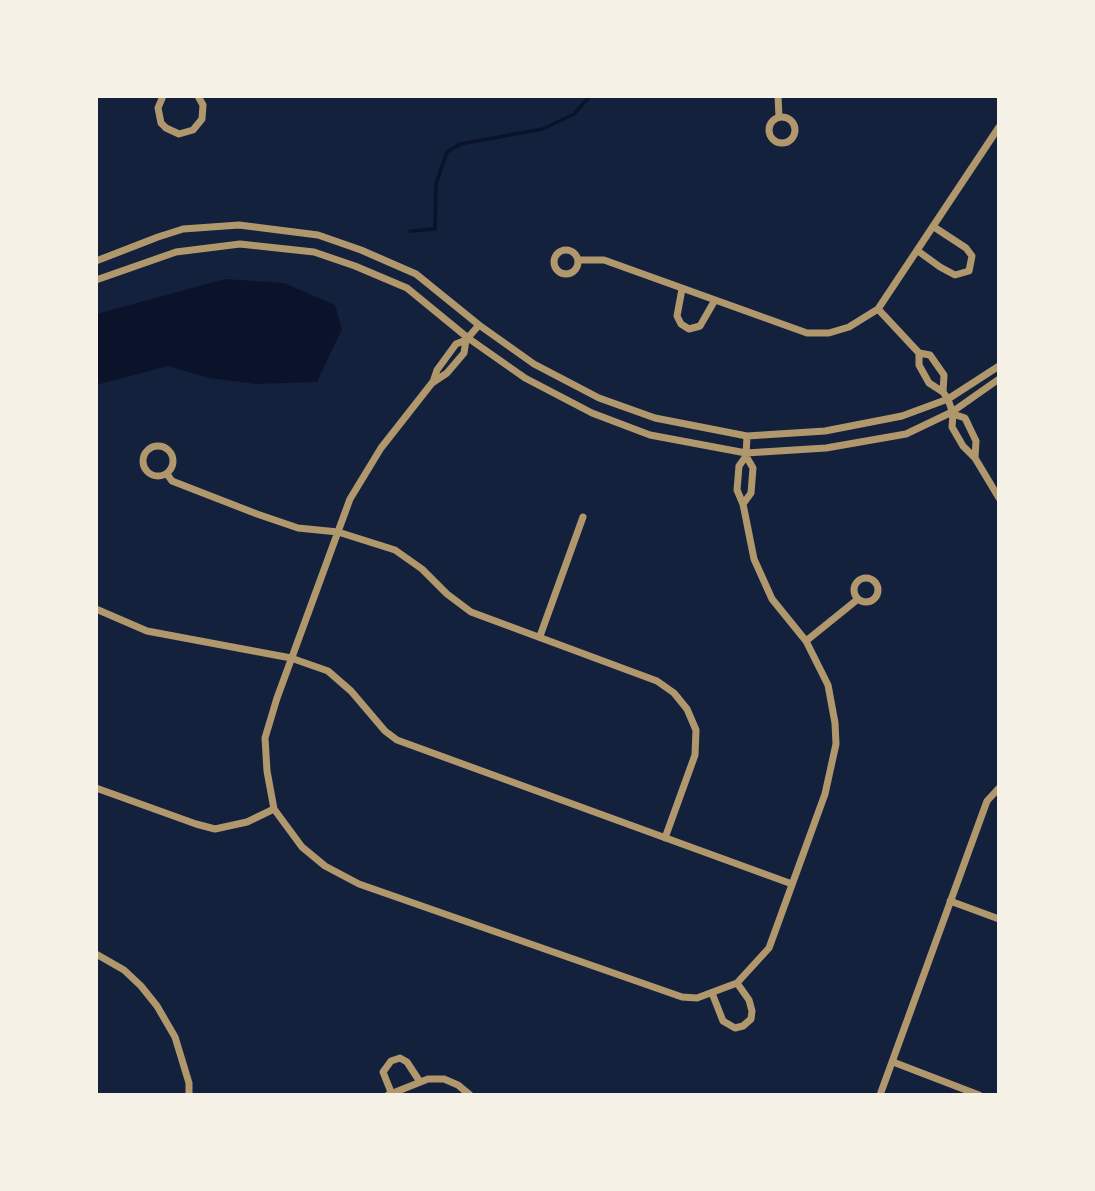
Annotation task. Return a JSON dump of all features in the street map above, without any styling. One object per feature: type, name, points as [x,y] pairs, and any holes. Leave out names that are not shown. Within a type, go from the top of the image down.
[{"type":"street","points":[[159,98],[158,116],[161,123],[172,132],[186,133],[193,130],[202,119],[203,105],[198,96]]},
{"type":"street","points":[[778,96],[779,117]]},
{"type":"street","points":[[578,260],[604,260],[807,333],[829,333],[849,327],[878,309],[999,127]]},
{"type":"street","points":[[96,261],[158,237],[197,228],[239,225],[318,235],[416,274],[479,325],[534,364],[599,398],[654,418],[747,436],[825,431],[902,416],[999,366]]},
{"type":"street","points":[[918,251],[955,275],[969,271],[972,256],[966,248],[934,227]]},
{"type":"street","points":[[96,280],[176,252],[227,245],[314,252],[355,265],[407,288],[467,339],[525,378],[592,413],[650,435],[746,454],[826,448],[889,438],[919,429],[953,413],[999,379]]},
{"type":"street","points":[[682,289],[677,316],[681,324],[689,329],[700,326],[715,300]]},
{"type":"street","points":[[878,309],[919,353],[930,355],[944,375],[945,396],[953,413],[952,427],[999,498]]},
{"type":"street","points":[[479,325],[467,339],[456,344],[437,370],[432,383],[365,471],[350,499],[291,658],[265,738],[267,771],[274,810],[302,847],[325,866],[359,884],[682,998],[697,998],[737,984],[769,948],[825,794],[835,744],[835,723],[828,685],[806,641],[772,599],[754,559],[743,504],[737,491],[739,466],[746,454],[747,436]]},
{"type":"street","points":[[919,353],[919,365],[929,383],[945,396]]},
{"type":"street","points":[[953,413],[965,418],[976,441],[975,458]]},
{"type":"street","points":[[156,446],[166,448],[170,452],[173,461],[167,474],[158,477],[145,471],[142,460],[146,451],[156,446]]},
{"type":"street","points":[[743,504],[751,493],[753,468],[746,454]]},
{"type":"street","points":[[167,474],[172,481],[257,514],[299,528],[338,532],[396,551],[422,569],[447,594],[471,612],[657,681],[674,693],[687,709],[696,730],[695,755],[665,838]]},
{"type":"street","points":[[540,636],[583,517]]},
{"type":"street","points":[[806,641],[858,599]]},
{"type":"street","points":[[96,609],[147,631],[291,658],[328,671],[351,691],[375,721],[397,740],[792,884]]},
{"type":"street","points":[[96,788],[215,829],[247,822],[274,810]]},
{"type":"street","points":[[880,1095],[987,801],[999,788]]},
{"type":"street","points":[[950,901],[999,919]]},
{"type":"street","points":[[96,954],[124,970],[141,986],[164,1017],[175,1037],[189,1083],[189,1095]]},
{"type":"street","points":[[712,993],[723,1021],[735,1028],[743,1026],[751,1020],[752,1011],[749,1000],[737,984]]},
{"type":"street","points":[[420,1082],[407,1062],[400,1058],[391,1061],[383,1072],[389,1093],[420,1082],[428,1079],[444,1079],[458,1085],[470,1095]]},
{"type":"street","points":[[893,1062],[979,1095]]},
{"type":"water","points":[[225,279],[284,283],[335,305],[342,329],[317,382],[256,384],[209,378],[168,366],[96,385],[96,314]]},
{"type":"waterway","points":[[410,231],[435,229],[436,184],[447,152],[460,144],[543,129],[574,114],[590,96]]}]
